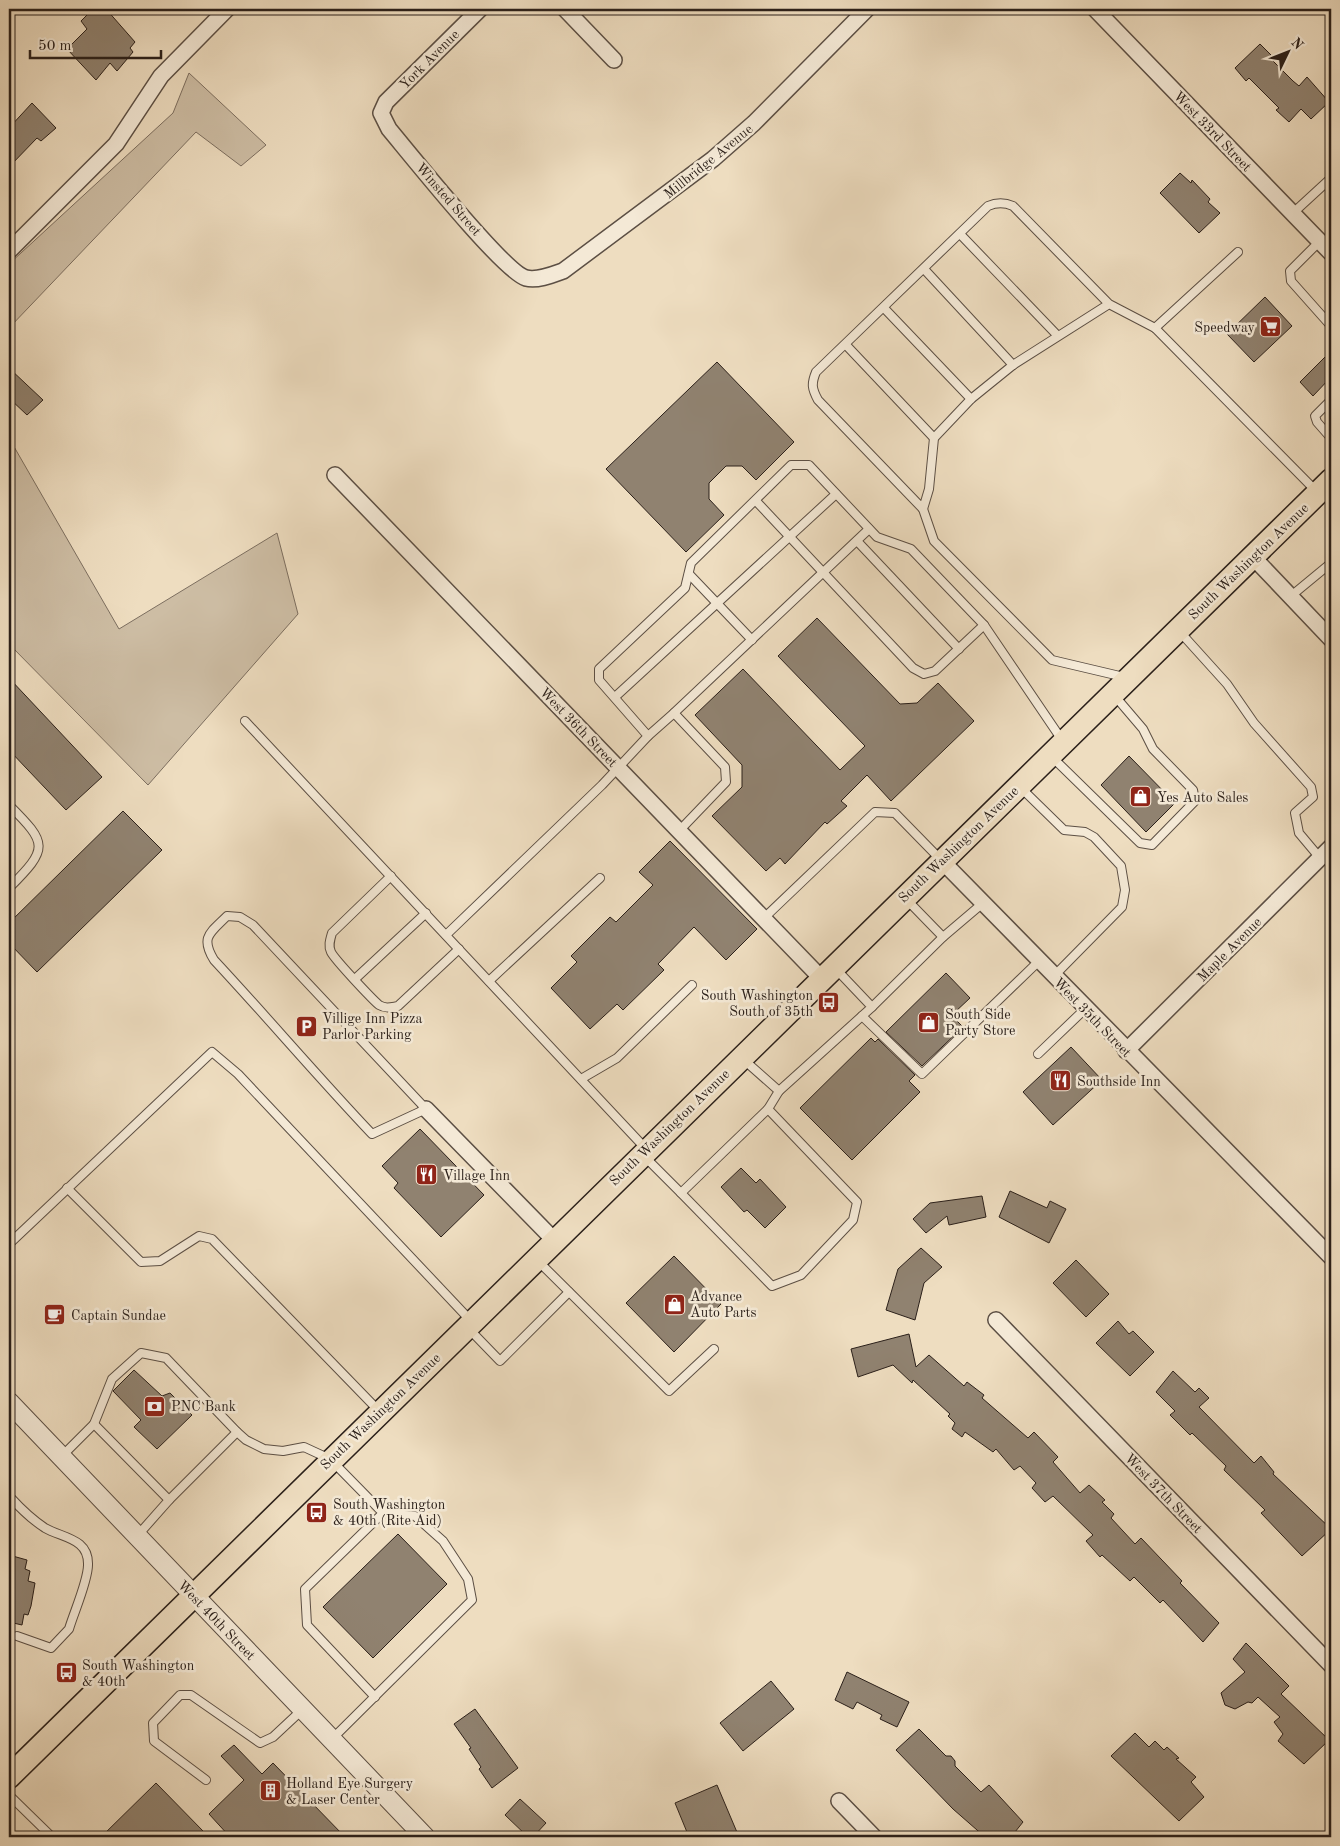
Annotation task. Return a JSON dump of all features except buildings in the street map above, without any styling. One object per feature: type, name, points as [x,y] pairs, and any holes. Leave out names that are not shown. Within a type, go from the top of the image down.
[{"type":"main road","name":"South Washington Avenue","points":[[9,1777],[644,1151],[1325,486]]},
{"type":"street","points":[[9,251],[116,144],[161,76],[227,9]]},
{"type":"street","name":"York Avenue","points":[[381,112],[386,102],[480,9]]},
{"type":"street","points":[[565,9],[614,60]]},
{"type":"street","name":"West 33rd Street","points":[[1094,9],[1331,253]]},
{"type":"street","name":"Millbridge Avenue","points":[[526,278],[543,278],[563,271],[686,181],[754,123],[860,11]]},
{"type":"street","name":"Winsted Street","points":[[381,112],[389,129],[502,260],[526,278]]},
{"type":"street","name":"West 36th Street","points":[[335,475],[764,918],[828,973]]},
{"type":"street","points":[[1253,557],[1331,639]]},
{"type":"street","name":"Maple Avenue","points":[[1126,1051],[1331,847]]},
{"type":"street","name":"West 35th Street","points":[[941,860],[1126,1051],[1331,1257]]},
{"type":"street","points":[[426,1109],[554,1240]]},
{"type":"street","name":"West 37th Street","points":[[996,1320],[1331,1665]]},
{"type":"street","name":"West 40th Street","points":[[9,1402],[303,1710],[415,1834]]},
{"type":"street","points":[[839,1801],[874,1837]]},
{"type":"lane","points":[[1293,213],[1330,180],[1331,165]]},
{"type":"lane","points":[[648,736],[599,680],[599,669],[685,588],[691,563],[792,466],[809,465],[877,538],[911,549],[984,625],[1056,748],[1140,843],[1152,845],[1195,801],[1192,790],[1153,749],[1120,686],[1052,660],[934,541],[923,509],[818,400],[814,391],[812,383],[816,372],[846,346],[988,206],[1002,202],[1013,206],[1109,304],[1155,328],[1325,486]]},
{"type":"lane","points":[[960,234],[1057,335]]},
{"type":"lane","points":[[1320,241],[1290,271],[1291,281],[1331,326]]},
{"type":"lane","points":[[1155,328],[1238,252]]},
{"type":"lane","points":[[924,269],[1013,365]]},
{"type":"lane","points":[[923,509],[929,489],[934,438],[971,399],[1013,365],[1057,335],[1109,304]]},
{"type":"lane","points":[[884,308],[971,399]]},
{"type":"lane","points":[[846,346],[934,438]]},
{"type":"lane","points":[[1331,400],[1315,416],[1317,422],[1331,438]]},
{"type":"lane","points":[[615,698],[836,494]]},
{"type":"lane","points":[[756,500],[913,668],[924,674],[934,671],[984,625]]},
{"type":"lane","points":[[446,935],[648,736],[869,529]]},
{"type":"lane","points":[[857,540],[959,648]]},
{"type":"lane","points":[[1290,596],[1331,563]]},
{"type":"lane","points":[[688,574],[752,640]]},
{"type":"lane","points":[[1178,630],[1227,684],[1254,722],[1311,787],[1313,797],[1295,813],[1299,833],[1320,858]]},
{"type":"lane","points":[[674,713],[725,767],[726,782],[680,831]]},
{"type":"lane","points":[[245,721],[581,1079],[681,1194],[772,1286],[801,1275],[853,1220],[857,1202],[768,1109]]},
{"type":"lane","points":[[1018,785],[1064,830],[1085,832],[1094,837],[1121,866],[1125,890],[1122,908],[1054,976]]},
{"type":"lane","points":[[9,804],[30,826],[40,848],[34,861],[9,888]]},
{"type":"lane","points":[[764,918],[875,812],[895,813],[941,860]]},
{"type":"lane","points":[[391,876],[332,934],[329,942],[331,952],[355,979],[379,1004],[389,1008],[398,1006],[459,949]]},
{"type":"lane","points":[[489,981],[600,878]]},
{"type":"lane","points":[[904,897],[943,937]]},
{"type":"lane","points":[[681,1194],[768,1109],[779,1091],[872,1007],[943,937],[983,902]]},
{"type":"lane","points":[[355,979],[426,914]]},
{"type":"lane","points":[[227,916],[240,917],[254,925],[426,1109],[372,1134],[304,1062],[289,1040],[214,960],[206,947],[208,935],[227,916]]},
{"type":"lane","points":[[862,1016],[922,1074],[1039,961]]},
{"type":"lane","points":[[828,973],[872,1007]]},
{"type":"lane","points":[[581,1079],[617,1058],[692,984]]},
{"type":"lane","points":[[1038,1054],[1086,1008]]},
{"type":"lane","points":[[9,1244],[212,1052],[238,1074],[500,1360],[569,1292]]},
{"type":"lane","points":[[741,1058],[779,1091]]},
{"type":"lane","points":[[67,1188],[142,1262],[160,1261],[199,1236],[212,1239],[380,1411]]},
{"type":"lane","points":[[535,1258],[670,1391],[714,1349]]},
{"type":"lane","points":[[61,1457],[94,1424],[112,1379],[141,1353],[166,1358],[246,1440],[264,1449],[283,1451],[304,1448],[330,1460],[383,1513],[415,1516],[443,1541],[468,1579],[472,1600],[331,1740]]},
{"type":"lane","points":[[94,1424],[169,1500]]},
{"type":"lane","points":[[136,1536],[237,1432]]},
{"type":"lane","points":[[9,1497],[26,1515],[47,1529],[76,1540],[87,1553],[88,1566],[69,1629],[63,1637],[50,1648],[17,1636]]},
{"type":"lane","points":[[374,1697],[307,1625],[305,1589],[383,1513]]},
{"type":"lane","points":[[206,1780],[154,1741],[153,1723],[180,1695],[190,1694],[260,1743],[273,1737],[303,1710]]},
{"type":"lane","points":[[9,1795],[52,1837]]},
{"type":"shaded area","points":[[189,73],[266,145],[241,166],[196,132],[9,328],[9,264],[173,113]]},
{"type":"shaded area","points":[[9,438],[119,629],[277,533],[298,614],[148,785],[9,644]]},
{"type":"place","name":"Speedway","points":[[1271,327]]},
{"type":"place","name":"Yes Auto Sales","points":[[1141,797]]},
{"type":"place","name":"South Washington South of 35th","points":[[829,1003]]},
{"type":"place","name":"South Side Party Store","points":[[929,1022]]},
{"type":"place","name":"Villige Inn Pizza Parlor Parking","points":[[306,1026]]},
{"type":"place","name":"Southside Inn","points":[[1061,1081]]},
{"type":"place","name":"Village Inn","points":[[427,1175]]},
{"type":"place","name":"Advance Auto Parts","points":[[674,1304]]},
{"type":"place","name":"Captain Sundae","points":[[55,1315]]},
{"type":"place","name":"PNC Bank","points":[[155,1406]]},
{"type":"place","name":"South Washington & 40th (Rite Aid)","points":[[317,1512]]},
{"type":"place","name":"South Washington & 40th","points":[[66,1673]]},
{"type":"place","name":"Holland Eye Surgery & Laser Center","points":[[270,1791]]}]
